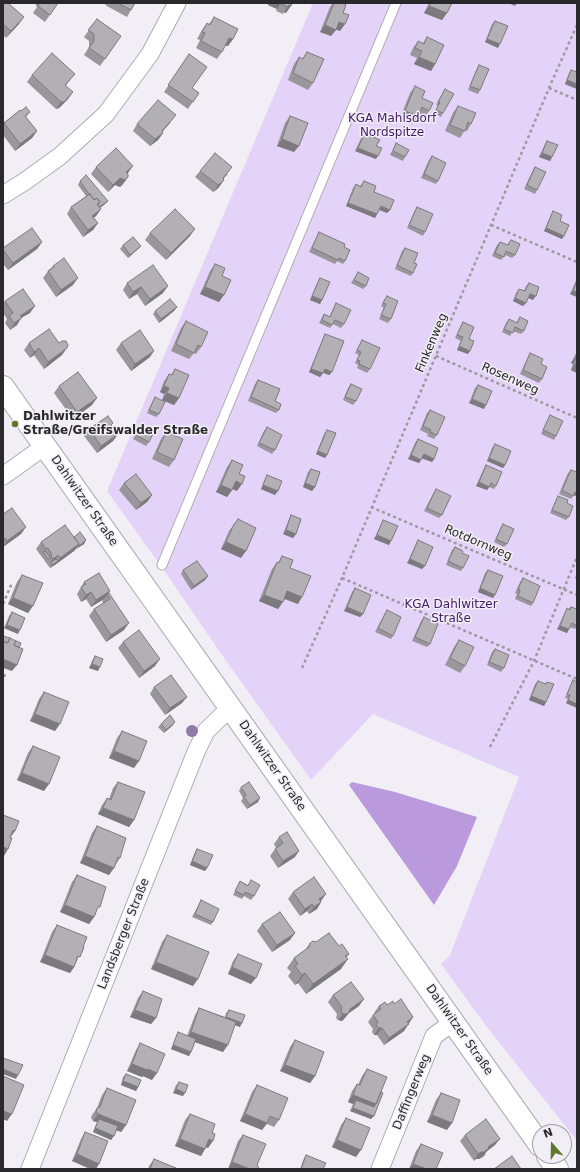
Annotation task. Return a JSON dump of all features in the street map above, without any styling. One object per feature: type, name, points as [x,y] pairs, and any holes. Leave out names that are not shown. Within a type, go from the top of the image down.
[{"type":"main road","name":"Dahlwitzer Straße","points":[[3,387],[532,1134]]},
{"type":"street","points":[[3,195],[60,156],[106,114],[150,54],[177,3]]},
{"type":"street","points":[[3,476],[45,446]]},
{"type":"street","name":"Landsberger Straße","points":[[30,1169],[196,752],[206,731],[230,708]]},
{"type":"street","name":"Daffingerweg","points":[[380,1169],[434,1036],[453,1022]]},
{"type":"lane","points":[[162,565],[396,3]]},
{"type":"path","name":"Finkenweg","points":[[302,668],[342,578],[577,25]]},
{"type":"path","points":[[549,88],[577,100]]},
{"type":"path","points":[[491,225],[577,262]]},
{"type":"path","name":"Rosenweg","points":[[436,356],[577,418]]},
{"type":"path","name":"Rotdornweg","points":[[371,507],[577,595]]},
{"type":"path","points":[[490,747],[534,661],[577,557]]},
{"type":"path","points":[[342,578],[577,679]]},
{"type":"path","points":[[3,604],[12,583]]},
{"type":"path","points":[[3,675],[8,677]]},
{"type":"green space","points":[[313,3],[577,3],[577,1141],[572,1135],[572,1124],[564,1124],[487,1027],[441,964],[450,955],[519,777],[373,714],[311,780],[107,491]]},
{"type":"shaded area","points":[[352,782],[395,792],[477,817],[457,866],[434,905],[349,785]]},
{"type":"building","points":[[3,3],[8,3],[24,17],[11,31],[3,24]]},
{"type":"building","points":[[40,3],[58,3],[50,15],[38,6]]},
{"type":"building","points":[[118,3],[135,3],[131,10]]},
{"type":"building","points":[[281,3],[292,3],[291,6],[289,5],[288,7]]},
{"type":"building","points":[[334,3],[342,3],[346,5],[343,13],[349,15],[345,24],[339,22],[336,30],[325,25]]},
{"type":"building","points":[[431,3],[452,3],[447,13],[429,6]]},
{"type":"building","points":[[214,17],[238,29],[233,39],[229,38],[222,52],[201,41],[205,33],[202,32],[207,23],[210,25]]},
{"type":"building","points":[[97,19],[121,36],[105,59],[89,48],[94,41],[94,34],[88,30]]},
{"type":"building","points":[[495,21],[508,26],[500,44],[487,39]]},
{"type":"building","points":[[427,37],[444,45],[435,64],[419,57],[422,51],[415,48],[418,41],[424,44]]},
{"type":"building","points":[[307,52],[324,59],[313,83],[293,73],[299,57],[303,59]]},
{"type":"building","points":[[52,53],[75,74],[65,85],[73,92],[64,102],[61,102],[32,75]]},
{"type":"building","points":[[189,54],[207,67],[192,88],[199,93],[193,102],[168,85]]},
{"type":"building","points":[[479,65],[489,69],[480,90],[470,86]]},
{"type":"building","points":[[571,70],[577,72],[577,84],[567,80]]},
{"type":"building","points":[[415,86],[425,91],[422,98],[433,103],[429,111],[422,107],[418,116],[405,111]]},
{"type":"building","points":[[445,89],[454,94],[443,113],[436,110],[440,102],[438,102]]},
{"type":"building","points":[[158,100],[176,115],[162,131],[163,133],[155,139],[137,124]]},
{"type":"building","points":[[458,106],[476,113],[471,124],[468,122],[465,131],[450,125]]},
{"type":"building","points":[[26,107],[30,112],[25,116],[37,131],[20,144],[4,123]]},
{"type":"building","points":[[290,116],[308,123],[299,146],[282,139]]},
{"type":"building","points":[[365,133],[380,140],[376,146],[382,148],[378,156],[358,148]]},
{"type":"building","points":[[547,141],[558,145],[552,157],[542,153]]},
{"type":"building","points":[[396,143],[409,150],[405,157],[393,151]]},
{"type":"building","points":[[116,148],[133,166],[126,172],[128,177],[125,180],[120,178],[113,185],[96,167]]},
{"type":"building","points":[[215,153],[232,167],[223,178],[224,180],[218,185],[200,171]]},
{"type":"building","points":[[432,156],[446,163],[438,181],[424,174]]},
{"type":"building","points":[[535,167],[546,172],[537,190],[527,185]]},
{"type":"building","points":[[86,175],[108,201],[99,207],[98,204],[100,202],[97,198],[94,200],[80,181]]},
{"type":"building","points":[[364,181],[376,186],[374,192],[394,200],[390,210],[381,206],[377,214],[348,203],[356,184],[361,187]]},
{"type":"building","points":[[90,194],[94,200],[97,198],[100,202],[97,204],[101,209],[92,216],[98,223],[88,230],[71,207]]},
{"type":"building","points":[[417,207],[433,214],[425,232],[409,225]]},
{"type":"building","points":[[175,209],[195,229],[171,253],[150,233]]},
{"type":"building","points":[[553,211],[562,215],[560,221],[569,225],[564,236],[546,228]]},
{"type":"building","points":[[32,228],[42,242],[13,263],[3,248]]},
{"type":"building","points":[[319,232],[345,244],[344,247],[350,250],[345,261],[339,258],[338,260],[312,248]]},
{"type":"building","points":[[133,237],[141,246],[130,255],[123,245]]},
{"type":"building","points":[[511,240],[520,244],[515,255],[506,251],[504,257],[495,253],[500,242],[508,245]]},
{"type":"building","points":[[405,248],[418,253],[414,263],[417,264],[413,273],[397,265]]},
{"type":"building","points":[[64,258],[78,278],[61,290],[48,271]]},
{"type":"building","points":[[215,264],[225,268],[222,276],[231,280],[224,295],[205,287]]},
{"type":"building","points":[[153,265],[168,286],[150,299],[141,287],[133,292],[127,283]]},
{"type":"building","points":[[358,272],[369,278],[366,286],[354,280]]},
{"type":"building","points":[[320,278],[330,282],[322,300],[312,296]]},
{"type":"building","points":[[577,281],[577,292],[573,291]]},
{"type":"building","points":[[529,283],[539,287],[536,296],[530,294],[526,303],[515,298],[519,289],[525,291]]},
{"type":"building","points":[[23,289],[35,306],[20,316],[22,318],[14,323],[9,316],[13,313],[5,301]]},
{"type":"building","points":[[387,296],[398,301],[391,319],[381,315],[386,304],[383,303]]},
{"type":"building","points":[[170,299],[177,307],[161,319],[155,311]]},
{"type":"building","points":[[336,303],[351,310],[344,324],[335,320],[332,325],[322,320],[324,314],[330,317]]},
{"type":"building","points":[[520,317],[528,321],[524,331],[515,327],[513,333],[504,329],[509,319],[517,323]]},
{"type":"building","points":[[186,321],[208,332],[201,347],[198,345],[194,353],[176,344]]},
{"type":"building","points":[[463,322],[474,327],[469,339],[474,341],[470,351],[459,346],[463,337],[457,335]]},
{"type":"building","points":[[49,329],[59,343],[66,341],[68,345],[67,348],[48,362],[39,348],[34,352],[29,343]]},
{"type":"building","points":[[140,330],[154,351],[135,364],[121,343]]},
{"type":"building","points":[[325,334],[344,341],[332,372],[325,369],[323,373],[311,369]]},
{"type":"building","points":[[362,340],[380,348],[370,369],[359,364],[360,361],[357,360],[361,352],[357,350]]},
{"type":"building","points":[[530,353],[543,359],[541,364],[547,367],[542,379],[523,370]]},
{"type":"building","points":[[175,369],[189,375],[179,398],[167,393],[169,388],[164,386],[169,374],[172,375]]},
{"type":"building","points":[[78,372],[97,398],[77,412],[59,386]]},
{"type":"building","points":[[258,380],[280,389],[275,401],[281,404],[279,410],[251,397]]},
{"type":"building","points":[[351,384],[362,389],[356,401],[345,397]]},
{"type":"building","points":[[478,385],[492,391],[486,405],[472,399]]},
{"type":"building","points":[[155,397],[165,402],[159,414],[149,410]]},
{"type":"building","points":[[430,410],[445,417],[437,435],[430,432],[431,430],[423,426]]},
{"type":"building","points":[[550,415],[563,421],[556,436],[543,430]]},
{"type":"building","points":[[108,416],[113,423],[111,425],[118,434],[101,446],[89,429]]},
{"type":"building","points":[[141,425],[154,432],[149,442],[136,435]]},
{"type":"building","points":[[267,427],[282,435],[275,450],[259,443]]},
{"type":"building","points":[[327,430],[336,433],[327,455],[318,451]]},
{"type":"building","points":[[166,432],[183,439],[174,460],[157,452]]},
{"type":"building","points":[[418,439],[438,448],[434,459],[424,454],[421,460],[411,455]]},
{"type":"building","points":[[495,444],[511,451],[505,465],[489,458]]},
{"type":"building","points":[[232,460],[243,465],[239,474],[245,476],[242,484],[236,481],[232,490],[221,485]]},
{"type":"building","points":[[486,465],[502,472],[496,486],[491,483],[489,487],[479,482]]},
{"type":"building","points":[[311,469],[320,472],[315,487],[305,483]]},
{"type":"building","points":[[571,470],[577,472],[577,492],[575,492],[573,496],[562,490]]},
{"type":"building","points":[[136,474],[152,495],[141,503],[124,483]]},
{"type":"building","points":[[267,475],[282,481],[278,491],[263,485]]},
{"type":"building","points":[[436,489],[451,496],[442,515],[427,508]]},
{"type":"building","points":[[558,496],[568,500],[567,503],[573,506],[569,517],[552,510]]},
{"type":"building","points":[[12,508],[26,527],[7,541],[5,538],[3,540],[3,514]]},
{"type":"building","points":[[291,515],[301,519],[296,534],[286,530]]},
{"type":"building","points":[[238,519],[256,528],[246,551],[226,542],[234,524]]},
{"type":"building","points":[[383,520],[398,526],[391,541],[377,535]]},
{"type":"building","points":[[503,524],[514,529],[507,544],[496,539]]},
{"type":"building","points":[[65,525],[79,544],[60,558],[58,555],[53,559],[48,548],[46,549],[41,542]]},
{"type":"building","points":[[80,532],[86,540],[79,546],[74,537]]},
{"type":"building","points":[[418,540],[433,547],[425,566],[410,559]]},
{"type":"building","points":[[455,547],[463,551],[462,553],[469,556],[463,568],[448,561]]},
{"type":"building","points":[[45,551],[50,557],[48,559],[43,552]]},
{"type":"building","points":[[282,556],[293,560],[290,568],[311,576],[302,597],[287,591],[283,602],[264,595],[277,562],[279,563]]},
{"type":"building","points":[[56,559],[58,561],[52,565],[51,562]]},
{"type":"building","points":[[197,561],[208,576],[194,586],[183,570]]},
{"type":"building","points":[[488,570],[503,576],[495,595],[480,588]]},
{"type":"building","points":[[99,573],[110,591],[96,600],[91,592],[86,595],[81,587],[86,584],[84,582]]},
{"type":"building","points":[[22,575],[43,583],[33,606],[13,598]]},
{"type":"building","points":[[523,578],[540,586],[533,603],[518,596],[520,590],[518,589]]},
{"type":"building","points":[[355,588],[371,595],[363,614],[347,607]]},
{"type":"building","points":[[109,593],[129,623],[111,635],[94,609],[110,599],[107,594]]},
{"type":"building","points":[[571,607],[577,609],[577,626],[572,623],[569,629],[560,626],[567,608],[570,610]]},
{"type":"building","points":[[387,610],[401,617],[393,636],[378,628]]},
{"type":"building","points":[[12,612],[25,618],[20,630],[7,625]]},
{"type":"building","points":[[424,617],[438,624],[430,644],[415,637]]},
{"type":"building","points":[[139,630],[160,659],[144,671],[123,642]]},
{"type":"building","points":[[3,636],[10,638],[7,643],[3,641]]},
{"type":"building","points":[[10,638],[16,641],[14,645],[23,649],[17,665],[3,659],[3,641],[8,643]]},
{"type":"building","points":[[459,640],[474,647],[465,666],[450,658]]},
{"type":"building","points":[[16,641],[21,643],[19,648],[14,645]]},
{"type":"building","points":[[495,649],[509,655],[504,668],[489,662]]},
{"type":"building","points":[[95,656],[103,659],[100,667],[92,664]]},
{"type":"building","points":[[171,675],[187,697],[170,708],[154,687]]},
{"type":"building","points":[[573,680],[577,682],[577,704],[568,700],[570,695],[567,694]]},
{"type":"building","points":[[538,681],[546,684],[547,682],[554,684],[546,702],[531,696]]},
{"type":"building","points":[[44,692],[69,702],[60,724],[35,714]]},
{"type":"building","points":[[170,715],[175,722],[166,730],[161,724]]},
{"type":"building","points":[[122,731],[147,741],[139,761],[114,751]]},
{"type":"building","points":[[33,746],[60,757],[49,784],[22,773]]},
{"type":"building","points":[[118,782],[145,792],[134,820],[103,808],[107,798],[111,800]]},
{"type":"building","points":[[249,782],[260,798],[250,805],[244,797],[246,795],[241,787]]},
{"type":"building","points":[[3,815],[19,821],[15,831],[13,830],[8,849],[3,847]]},
{"type":"building","points":[[97,826],[126,838],[120,858],[118,857],[114,868],[85,856]]},
{"type":"building","points":[[287,832],[299,851],[283,861],[275,849],[283,843],[279,837]]},
{"type":"building","points":[[197,849],[213,855],[207,868],[192,861]]},
{"type":"building","points":[[77,875],[106,887],[100,907],[98,907],[94,917],[65,905]]},
{"type":"building","points":[[314,877],[326,894],[319,899],[321,902],[314,907],[312,904],[305,909],[293,892]]},
{"type":"building","points":[[251,880],[260,885],[254,896],[245,892],[244,895],[235,891],[240,881],[248,886]]},
{"type":"building","points":[[201,900],[219,909],[213,922],[195,914]]},
{"type":"building","points":[[280,912],[295,933],[277,945],[262,924]]},
{"type":"building","points":[[57,925],[87,937],[80,957],[78,956],[74,967],[45,955]]},
{"type":"building","points":[[329,933],[339,946],[342,944],[349,954],[345,956],[348,959],[313,984],[305,973],[302,975],[295,966],[298,964],[294,958],[309,947],[310,943],[313,941],[316,942]]},
{"type":"building","points":[[167,935],[209,952],[198,979],[156,962]]},
{"type":"building","points":[[238,954],[262,964],[256,978],[232,967]]},
{"type":"building","points":[[351,982],[364,999],[350,1009],[347,1014],[343,1014],[341,1011],[342,1007],[333,995]]},
{"type":"building","points":[[143,991],[162,999],[156,1018],[135,1010]]},
{"type":"building","points":[[401,999],[413,1017],[407,1022],[409,1024],[389,1038],[382,1028],[379,1028],[376,1025],[378,1022],[373,1015],[381,1009],[379,1006],[385,1002],[387,1005],[393,1001],[394,1004]]},
{"type":"building","points":[[199,1008],[236,1022],[228,1045],[191,1032]]},
{"type":"building","points":[[229,1010],[245,1015],[242,1023],[226,1017]]},
{"type":"building","points":[[178,1032],[196,1039],[191,1052],[173,1045]]},
{"type":"building","points":[[295,1040],[324,1052],[315,1076],[285,1065]]},
{"type":"building","points":[[140,1043],[165,1054],[157,1073],[132,1064]]},
{"type":"building","points":[[3,1058],[23,1065],[18,1075],[3,1069]]},
{"type":"building","points":[[367,1069],[387,1077],[376,1104],[353,1095],[357,1084],[360,1085]]},
{"type":"building","points":[[126,1074],[141,1080],[138,1087],[123,1081]]},
{"type":"building","points":[[3,1076],[24,1085],[12,1114],[3,1111]]},
{"type":"building","points":[[179,1082],[188,1085],[185,1093],[176,1089]]},
{"type":"building","points":[[257,1085],[288,1098],[279,1120],[270,1116],[267,1123],[245,1114]]},
{"type":"building","points":[[107,1088],[136,1100],[126,1125],[98,1114],[96,1111],[97,1108],[100,1107]]},
{"type":"building","points":[[381,1092],[383,1093],[374,1116],[353,1108],[356,1100],[374,1107]]},
{"type":"building","points":[[441,1093],[460,1100],[452,1123],[432,1115]]},
{"type":"building","points":[[190,1114],[215,1124],[212,1133],[215,1134],[213,1141],[209,1139],[205,1149],[180,1139]]},
{"type":"building","points":[[346,1118],[370,1128],[361,1150],[337,1140]]},
{"type":"building","points":[[99,1119],[118,1126],[114,1136],[95,1128]]},
{"type":"building","points":[[486,1119],[500,1139],[489,1146],[484,1152],[478,1154],[465,1135]]},
{"type":"building","points":[[85,1132],[108,1141],[99,1164],[77,1154]]},
{"type":"building","points":[[243,1135],[266,1144],[257,1165],[259,1168],[258,1169],[250,1169],[232,1162]]},
{"type":"building","points":[[421,1144],[443,1153],[436,1169],[427,1169],[413,1164]]},
{"type":"building","points":[[306,1155],[326,1163],[323,1169],[301,1169]]},
{"type":"building","points":[[512,1156],[521,1169],[494,1169]]},
{"type":"building","points":[[154,1159],[176,1168],[176,1169],[150,1169]]},
{"type":"place","name":"Dahlwitzer Straße/Greifswalder Straße","points":[[15,424]]},
{"type":"park label","name":"KGA Mahlsdorf Nordspitze","points":[[392,126]]},
{"type":"park label","name":"KGA Dahlwitzer Straße","points":[[451,612]]}]
